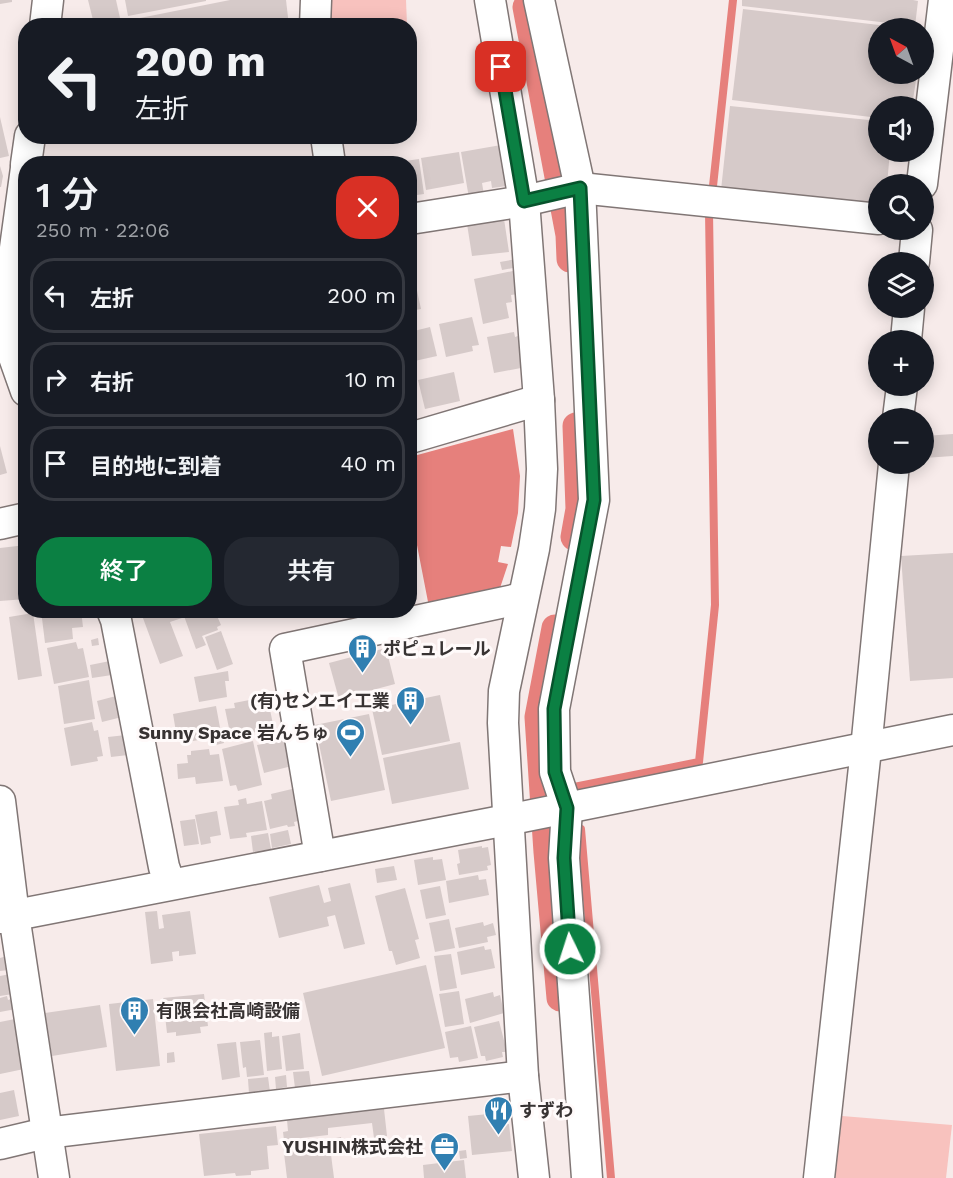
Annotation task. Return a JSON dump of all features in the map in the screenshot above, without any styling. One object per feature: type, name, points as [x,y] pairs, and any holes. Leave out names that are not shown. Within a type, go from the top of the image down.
[{"type":"street","points":[[46,18],[48,0]]},
{"type":"street","points":[[315,18],[316,0]]},
{"type":"street","points":[[490,0],[556,194],[539,400],[542,469],[540,509],[534,549],[504,691],[503,723],[539,813],[564,858],[587,1178]]},
{"type":"street","points":[[534,1178],[523,1076],[539,813],[555,772],[554,709],[594,500],[556,194],[539,0]]},
{"type":"street","points":[[923,174],[946,13]]},
{"type":"street","points":[[417,218],[556,194],[868,218]]},
{"type":"street","points":[[18,242],[10,319],[14,357],[18,368]]},
{"type":"street","points":[[417,436],[539,400]]},
{"type":"street","points":[[819,1178],[866,749],[893,474]]},
{"type":"street","points":[[0,524],[18,520]]},
{"type":"street","points":[[320,856],[285,649],[523,598]]},
{"type":"street","points":[[115,618],[162,855],[170,884]]},
{"type":"street","points":[[7,917],[953,730]]},
{"type":"street","points":[[0,801],[7,917],[54,1178]]},
{"type":"street","points":[[0,1144],[46,1133],[523,1076]]},
{"type":"shaded area","points":[[327,0],[406,0],[407,18],[327,18]]},
{"type":"shaded area","points":[[513,429],[520,476],[518,513],[511,547],[501,546],[498,562],[508,564],[500,588],[429,607],[417,545],[417,455]]},
{"type":"shaded area","points":[[842,1116],[952,1125],[946,1178],[835,1178]]},
{"type":"building","points":[[0,0],[12,0],[12,2],[0,4]]},
{"type":"building","points":[[88,0],[116,0],[120,18],[92,18]]},
{"type":"building","points":[[125,0],[206,0],[206,1],[128,16]]},
{"type":"building","points":[[230,0],[286,0],[288,18],[140,18]]},
{"type":"building","points":[[742,0],[918,1],[916,18],[868,18],[868,21],[742,6]]},
{"type":"building","points":[[743,9],[868,24],[868,84],[915,84],[914,96],[868,96],[868,117],[732,100]]},
{"type":"building","points":[[730,106],[868,120],[868,162],[889,162],[888,174],[868,174],[868,206],[721,190]]},
{"type":"building","points":[[0,117],[9,156],[0,158]]},
{"type":"building","points":[[501,145],[507,186],[492,188],[491,181],[482,183],[484,195],[469,198],[461,152]]},
{"type":"building","points":[[459,152],[464,183],[426,190],[421,158]]},
{"type":"building","points":[[417,159],[419,159],[424,194],[417,195]]},
{"type":"building","points":[[0,166],[3,176],[1,187],[0,187]]},
{"type":"building","points":[[504,219],[509,252],[472,256],[467,224]]},
{"type":"building","points":[[516,259],[518,267],[502,270],[500,262]]},
{"type":"building","points":[[513,271],[518,294],[511,295],[512,302],[506,303],[509,318],[483,324],[474,279]]},
{"type":"building","points":[[417,291],[421,309],[417,310]]},
{"type":"building","points":[[472,317],[479,345],[472,346],[473,351],[446,357],[439,324]]},
{"type":"building","points":[[430,327],[437,356],[417,360],[417,330]]},
{"type":"building","points":[[514,332],[515,337],[518,336],[523,363],[520,364],[521,368],[494,373],[487,337]]},
{"type":"building","points":[[454,372],[460,401],[425,409],[418,380]]},
{"type":"building","points":[[953,434],[953,456],[934,457],[934,435]]},
{"type":"building","points":[[0,446],[7,473],[0,475]]},
{"type":"building","points":[[18,546],[18,600],[0,601],[0,548]]},
{"type":"building","points":[[953,553],[953,678],[910,681],[901,556]]},
{"type":"building","points":[[18,616],[18,618],[34,618],[42,676],[18,680],[9,617]]},
{"type":"building","points":[[42,618],[82,618],[83,627],[72,628],[73,639],[45,643]]},
{"type":"building","points":[[143,618],[182,618],[170,622],[183,656],[160,664]]},
{"type":"building","points":[[185,618],[218,618],[221,625],[217,627],[218,630],[202,636],[206,645],[196,649]]},
{"type":"building","points":[[221,631],[233,664],[217,670],[205,637]]},
{"type":"building","points":[[98,638],[99,645],[92,646],[91,640]]},
{"type":"building","points":[[76,642],[78,649],[83,648],[89,677],[54,684],[47,648]]},
{"type":"building","name":"ポピュレール","points":[[386,648],[395,684],[339,699],[329,663]]},
{"type":"building","points":[[110,661],[112,675],[92,678],[90,665]]},
{"type":"building","points":[[228,671],[229,681],[225,681],[227,697],[199,702],[194,677]]},
{"type":"building","points":[[89,680],[95,719],[64,724],[58,686]]},
{"type":"building","name":"(有)センエイ工業","points":[[440,695],[450,741],[382,755],[372,709]]},
{"type":"building","points":[[116,696],[122,717],[102,722],[97,701]]},
{"type":"building","points":[[260,698],[262,707],[269,705],[274,729],[245,734],[245,730],[230,733],[225,709],[235,708],[234,703]]},
{"type":"building","points":[[216,706],[221,733],[214,734],[215,737],[182,743],[181,738],[177,738],[173,714]]},
{"type":"building","name":"Sunny Space 岩んちゅ","points":[[369,714],[385,790],[331,801],[315,725]]},
{"type":"building","points":[[92,722],[94,731],[98,730],[103,756],[97,757],[98,761],[71,766],[64,728]]},
{"type":"building","points":[[284,732],[300,764],[264,773],[257,745],[263,744],[262,738]]},
{"type":"building","points":[[126,735],[128,755],[111,757],[108,737]]},
{"type":"building","points":[[223,738],[224,743],[212,746],[211,740]]},
{"type":"building","points":[[253,741],[262,785],[238,791],[236,785],[230,786],[222,749]]},
{"type":"building","points":[[460,742],[469,789],[392,804],[383,758]]},
{"type":"building","points":[[209,749],[210,755],[219,754],[223,781],[196,784],[195,777],[178,779],[177,764],[188,763],[187,755],[191,755],[191,751]]},
{"type":"building","points":[[292,789],[293,794],[304,791],[306,819],[294,822],[295,826],[288,827],[287,825],[270,829],[264,801],[272,799],[271,794]]},
{"type":"building","points":[[246,798],[247,804],[262,801],[267,830],[246,833],[247,837],[230,839],[224,807],[239,805],[238,800]]},
{"type":"building","points":[[217,811],[221,835],[210,837],[211,843],[201,845],[195,815]]},
{"type":"building","points":[[195,819],[199,844],[184,846],[180,821]]},
{"type":"building","points":[[288,830],[291,844],[272,848],[270,834]]},
{"type":"building","points":[[268,833],[271,849],[253,852],[251,836]]},
{"type":"building","points":[[482,846],[482,848],[488,847],[491,865],[487,866],[488,870],[459,875],[458,850]]},
{"type":"building","points":[[433,857],[433,860],[442,859],[446,880],[418,885],[414,860]]},
{"type":"building","points":[[394,866],[397,880],[377,883],[375,869]]},
{"type":"building","points":[[478,875],[479,880],[486,879],[489,895],[449,903],[446,881]]},
{"type":"building","points":[[350,883],[365,944],[344,949],[335,915],[327,917],[329,926],[279,938],[269,897],[319,885],[324,903],[331,901],[328,888]]},
{"type":"building","points":[[440,886],[446,915],[426,919],[420,890]]},
{"type":"building","points":[[405,888],[419,939],[415,940],[420,958],[396,965],[392,951],[389,951],[375,896]]},
{"type":"building","points":[[157,911],[159,929],[164,928],[162,915],[190,911],[196,954],[179,956],[179,951],[172,952],[173,961],[151,964],[145,912]]},
{"type":"building","points":[[449,919],[455,948],[435,952],[429,923]]},
{"type":"building","points":[[483,922],[484,926],[493,923],[496,935],[487,937],[488,942],[459,948],[455,928]]},
{"type":"building","points":[[484,946],[485,950],[491,949],[495,968],[461,975],[457,952]]},
{"type":"building","points":[[451,954],[457,988],[440,991],[434,956]]},
{"type":"building","points":[[7,956],[9,970],[0,971],[0,958]]},
{"type":"building","points":[[426,965],[445,1048],[322,1076],[303,993]]},
{"type":"building","points":[[10,974],[13,994],[0,996],[0,976]]},
{"type":"building","points":[[459,991],[464,1024],[445,1027],[439,994]]},
{"type":"building","points":[[493,992],[494,997],[500,995],[504,1013],[470,1023],[465,999]]},
{"type":"building","points":[[204,994],[208,1026],[200,1027],[201,1033],[176,1036],[176,1032],[167,1033],[163,998]]},
{"type":"building","points":[[7,996],[8,1000],[14,998],[16,1009],[0,1012],[0,998]]},
{"type":"building","name":"有限会社高崎設備","points":[[153,999],[160,1066],[116,1071],[109,1004]]},
{"type":"building","points":[[100,1005],[107,1047],[52,1056],[45,1013]]},
{"type":"building","points":[[15,1019],[24,1069],[0,1074],[0,1022]]},
{"type":"building","points":[[499,1021],[507,1052],[502,1052],[503,1057],[486,1061],[485,1056],[481,1056],[474,1027]]},
{"type":"building","points":[[471,1026],[478,1058],[459,1062],[458,1057],[450,1058],[445,1032]]},
{"type":"building","points":[[272,1032],[272,1037],[279,1036],[282,1069],[267,1071],[264,1033]]},
{"type":"building","points":[[300,1033],[304,1069],[286,1071],[282,1036]]},
{"type":"building","points":[[260,1040],[264,1075],[247,1077],[246,1067],[243,1068],[240,1042]]},
{"type":"building","points":[[236,1042],[240,1077],[222,1080],[217,1044]]},
{"type":"building","points":[[174,1052],[175,1062],[167,1063],[167,1053]]},
{"type":"building","points":[[309,1071],[311,1086],[295,1088],[293,1072]]},
{"type":"building","points":[[286,1075],[287,1087],[276,1089],[275,1077]]},
{"type":"building","points":[[268,1077],[270,1092],[249,1094],[248,1079]]},
{"type":"building","points":[[14,1090],[19,1116],[0,1120],[0,1093]]},
{"type":"building","points":[[384,1109],[387,1136],[374,1138],[372,1123],[328,1128],[328,1135],[284,1140],[283,1132],[288,1131],[287,1120]]},
{"type":"building","points":[[499,1113],[500,1125],[509,1124],[512,1151],[472,1155],[468,1116]]},
{"type":"building","points":[[276,1126],[278,1145],[267,1146],[269,1169],[251,1171],[251,1175],[236,1176],[235,1173],[204,1176],[199,1134]]},
{"type":"building","points":[[341,1137],[343,1150],[333,1152],[331,1139]]},
{"type":"building","points":[[329,1139],[334,1178],[287,1178],[283,1145]]},
{"type":"building","points":[[466,1150],[467,1158],[460,1159],[459,1151]]},
{"type":"building","name":"YUSHIN株式会社","points":[[464,1160],[466,1178],[424,1178],[423,1165]]},
{"type":"waterway","points":[[713,186],[733,0]]},
{"type":"waterway","points":[[526,7],[569,235],[570,259]]},
{"type":"waterway","points":[[574,787],[699,762],[715,605],[709,212]]},
{"type":"waterway","points":[[574,537],[579,509],[576,426]]},
{"type":"waterway","points":[[555,628],[538,717],[560,998]]},
{"type":"waterway","points":[[581,829],[611,1178]]},
{"type":"place","name":"ポピュレール","points":[[362,674]]},
{"type":"place","name":"(有)センエイ工業","points":[[411,726]]},
{"type":"place","name":"Sunny Space 岩んちゅ","points":[[350,758]]},
{"type":"place","name":"有限会社高崎設備","points":[[135,1036]]},
{"type":"place","name":"すずわ","points":[[498,1136]]},
{"type":"place","name":"YUSHIN株式会社","points":[[444,1172]]},
{"type":"route","points":[[501,67],[524,201],[580,188],[594,500],[554,709],[555,772],[567,808],[564,858],[570,949]]}]
